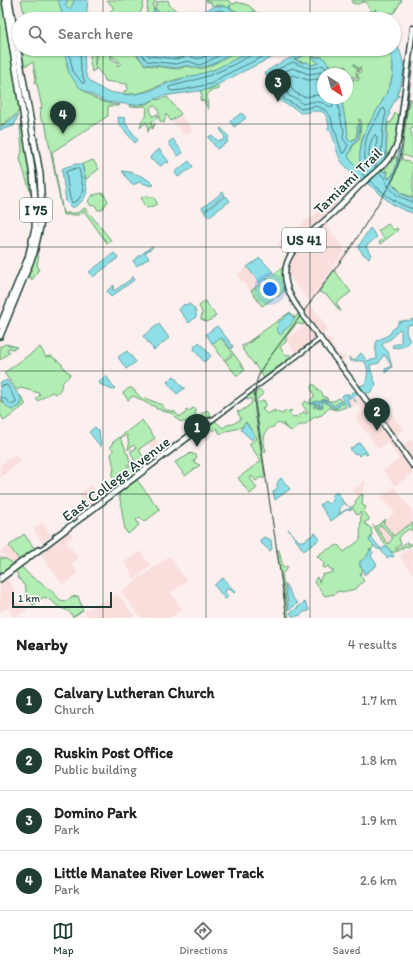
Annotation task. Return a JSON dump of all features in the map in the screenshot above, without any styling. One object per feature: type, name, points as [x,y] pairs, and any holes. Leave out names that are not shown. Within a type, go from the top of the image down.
[{"type":"highway","name":"I 75","points":[[5,0],[12,42]]},
{"type":"highway","name":"I 75","points":[[9,0],[12,17]]},
{"type":"highway","name":"I 75","points":[[0,326],[26,265],[34,232],[36,211],[35,194],[14,56]]},
{"type":"highway","name":"I 75","points":[[0,336],[29,268],[39,236],[42,206],[40,174],[19,56]]},
{"type":"highway","points":[[20,90],[20,105]]},
{"type":"highway","points":[[40,174],[43,187]]},
{"type":"highway","points":[[34,211],[34,232]]},
{"type":"highway","points":[[39,236],[42,227]]},
{"type":"main road","name":"Tamiami Trail","points":[[382,168],[392,156],[398,140],[413,28]]},
{"type":"main road","name":"Tamiami Trail","points":[[413,40],[399,144],[394,156],[298,244],[289,257],[285,270],[286,284],[290,297],[360,390],[413,465]]},
{"type":"main road","name":"East College Avenue","points":[[0,579],[321,338]]},
{"type":"main road","name":"East College Avenue","points":[[0,579],[227,410],[239,398],[277,371]]},
{"type":"main road","name":"Tamiami Trail","points":[[360,390],[413,465]]},
{"type":"shaded area","points":[[181,115],[193,130],[185,136],[173,121]]},
{"type":"shaded area","points":[[334,200],[339,206],[308,234],[301,224]]},
{"type":"shaded area","points":[[325,223],[345,250],[332,267],[309,236],[315,242],[325,234],[320,227]]},
{"type":"shaded area","points":[[301,225],[308,234],[296,244],[288,256],[277,243]]},
{"type":"shaded area","points":[[309,237],[332,268],[308,300],[291,278],[287,277],[287,271],[295,251]]},
{"type":"shaded area","points":[[346,251],[347,253],[344,258],[310,303],[329,330],[321,335],[303,311],[309,303],[308,301]]},
{"type":"shaded area","points":[[247,266],[259,284],[250,291],[237,274]]},
{"type":"shaded area","points":[[306,324],[318,338],[296,354],[286,339]]},
{"type":"shaded area","points":[[327,336],[332,341],[332,346],[338,354],[347,357],[341,362],[324,339]]},
{"type":"shaded area","points":[[359,392],[369,405],[362,410],[357,404],[349,409],[348,407],[350,406],[347,400],[352,398],[357,402],[354,397]]},
{"type":"shaded area","points":[[380,398],[404,430],[394,437],[372,404]]},
{"type":"shaded area","points":[[369,406],[392,439],[378,449],[355,417]]},
{"type":"shaded area","points":[[155,438],[165,451],[157,456],[148,443]]},
{"type":"shaded area","points":[[411,439],[413,443],[413,463],[401,447]]},
{"type":"shaded area","points":[[392,440],[413,468],[413,473],[395,486],[383,471],[399,459],[388,443]]},
{"type":"shaded area","points":[[15,454],[21,462],[0,477],[0,465]]},
{"type":"shaded area","points":[[364,481],[366,482],[359,498],[353,490]]},
{"type":"shaded area","points":[[109,482],[111,492],[102,499],[92,485],[97,491]]},
{"type":"shaded area","points":[[91,485],[101,499],[72,521],[70,518],[87,506],[79,495]]},
{"type":"shaded area","points":[[393,485],[413,512],[413,523],[394,536],[383,523],[394,513],[394,511],[380,498],[394,487]]},
{"type":"shaded area","points":[[42,523],[52,536],[43,543],[34,531],[36,527]]},
{"type":"shaded area","points":[[381,524],[393,538],[388,544],[377,529]]},
{"type":"shaded area","points":[[69,530],[73,536],[66,541],[79,558],[71,564],[78,573],[63,585],[39,552],[54,541],[64,554],[55,540]]},
{"type":"shaded area","points":[[9,546],[20,561],[15,565],[8,560],[0,558],[0,556],[6,558],[4,554],[0,554],[0,552]]},
{"type":"shaded area","points":[[413,546],[412,573],[401,559],[401,554]]},
{"type":"shaded area","points":[[140,551],[151,566],[135,579],[124,562]]},
{"type":"shaded area","points":[[169,556],[187,581],[171,593],[182,609],[170,618],[141,618],[121,592]]},
{"type":"shaded area","points":[[6,577],[16,592],[14,594],[12,605],[0,612],[0,582]]},
{"type":"shaded area","points":[[118,594],[135,616],[132,618],[89,618],[84,611]]},
{"type":"shaded area","points":[[21,599],[28,609],[15,618],[8,609]]},
{"type":"green space","points":[[0,0],[2,0],[17,86],[19,110],[18,113],[0,126]]},
{"type":"green space","points":[[21,0],[77,0],[72,12],[24,12]]},
{"type":"green space","points":[[107,0],[144,0],[140,12],[109,12],[113,9]]},
{"type":"green space","points":[[148,0],[156,0],[153,5],[154,12],[147,12]]},
{"type":"green space","points":[[168,0],[170,6],[179,12],[158,12],[155,8],[157,2]]},
{"type":"green space","points":[[206,0],[226,0],[232,4],[235,4],[236,2],[248,5],[255,11],[239,12],[224,6],[212,6],[211,2],[207,2]]},
{"type":"green space","points":[[352,0],[402,0],[395,12],[375,12],[376,9],[373,12],[371,12],[365,1],[358,4],[352,3]]},
{"type":"green space","points":[[21,56],[72,56],[73,57],[66,63],[69,72],[79,87],[94,98],[111,104],[120,105],[108,106],[108,116],[52,152],[63,213],[77,213],[85,208],[111,240],[107,243],[84,211],[79,215],[63,215],[45,123],[41,120],[40,109],[42,108],[37,84],[35,84],[36,79],[33,62],[23,67]]},
{"type":"green space","points":[[90,56],[95,56],[95,65],[96,56],[110,56],[110,58],[119,63],[117,65],[118,66],[121,63],[115,58],[111,57],[112,56],[137,56],[145,65],[177,69],[188,66],[202,68],[209,66],[227,56],[242,56],[202,74],[168,82],[152,89],[130,94],[124,94],[124,91],[128,90],[127,84],[105,81],[104,77],[95,67],[96,69],[92,72]]},
{"type":"green space","points":[[303,56],[313,56],[313,58],[319,63],[311,65],[307,62],[294,59]]},
{"type":"green space","points":[[313,56],[390,56],[392,61],[393,72],[386,94],[363,136],[359,169],[348,157],[353,146],[360,137],[361,120],[358,120],[360,121],[355,138],[349,141],[347,138],[348,135],[343,104],[353,104],[353,78],[357,81],[359,80],[357,74],[361,72],[361,67],[359,67],[358,70],[358,68],[354,65],[357,68],[357,71],[359,71],[356,72],[358,79],[353,76],[353,68],[341,66],[339,68],[331,68],[323,57]]},
{"type":"green space","points":[[217,85],[219,89],[210,91],[207,96],[208,109],[204,101],[200,100],[202,95],[200,91],[210,89]]},
{"type":"green space","points":[[167,97],[181,114],[171,121],[166,114],[164,123],[160,121],[158,109],[153,105],[150,108],[152,116],[157,114],[158,118],[151,122],[152,127],[155,123],[153,129],[150,127],[148,132],[146,122],[140,128],[142,120],[146,117],[147,108],[145,106],[129,107],[130,105],[146,104],[156,99]]},
{"type":"green space","points":[[410,98],[413,102],[413,128],[410,129],[413,159],[404,155],[402,157]]},
{"type":"green space","points":[[395,113],[401,117],[398,136],[392,151],[384,162],[388,122],[391,123]]},
{"type":"green space","points":[[22,117],[33,195],[31,194],[20,159],[22,150],[20,127]]},
{"type":"green space","points":[[396,156],[397,162],[395,169],[388,179],[387,171],[386,170],[384,172],[382,170],[387,167]]},
{"type":"green space","points":[[401,158],[413,164],[413,198],[402,193],[391,182]]},
{"type":"green space","points":[[93,160],[99,169],[86,179],[82,164]]},
{"type":"green space","points":[[103,193],[108,201],[102,210],[98,210],[95,205],[91,206],[88,201],[94,194],[94,196]]},
{"type":"green space","points":[[145,196],[154,198],[157,203],[156,205],[147,208],[143,204],[141,198]]},
{"type":"green space","points":[[388,224],[394,230],[397,228],[398,230],[380,244],[379,242],[384,238],[378,231]]},
{"type":"green space","points":[[320,227],[325,235],[315,243],[310,236]]},
{"type":"green space","points":[[36,254],[39,256],[37,265],[39,269],[32,280],[28,275]]},
{"type":"green space","points":[[282,268],[284,291],[278,297],[277,296],[262,306],[251,291],[260,284],[264,289],[269,285],[266,280]]},
{"type":"green space","points":[[334,270],[351,292],[336,303],[341,311],[327,295],[319,292]]},
{"type":"green space","points":[[205,301],[216,316],[207,322],[201,319],[202,312],[199,306]]},
{"type":"green space","points":[[290,312],[295,318],[298,314],[305,323],[302,325],[297,323],[286,337],[286,342],[280,347],[286,356],[289,354],[292,358],[264,378],[242,349],[258,336],[241,347]]},
{"type":"green space","points":[[221,338],[233,353],[224,360],[212,343]]},
{"type":"green space","points":[[6,344],[17,347],[14,349],[8,348],[7,350],[10,352],[0,360],[0,346]]},
{"type":"green space","points":[[40,347],[46,357],[51,356],[61,363],[70,374],[56,394],[52,392],[38,401],[36,399],[40,395],[39,393],[21,388],[17,390],[4,373]]},
{"type":"green space","points":[[234,354],[245,370],[237,376],[225,361]]},
{"type":"green space","points":[[314,384],[318,391],[321,391],[328,401],[334,401],[339,398],[341,401],[334,406],[330,402],[323,399],[320,402],[316,401],[310,404],[317,403],[314,405],[314,408],[319,404],[320,406],[317,406],[317,408],[323,407],[323,401],[334,409],[343,402],[346,407],[337,410],[329,408],[322,415],[316,416],[304,425],[300,425],[292,431],[287,429],[283,423],[286,428],[279,423],[269,428],[264,439],[266,451],[263,452],[255,402],[255,393],[260,390],[263,393],[256,400],[259,403],[264,400],[266,405],[262,409],[267,414],[275,410],[274,412],[276,411],[281,414],[290,410],[292,411],[289,414],[298,418],[304,411],[306,414],[308,413],[302,404],[306,401],[309,404],[311,399],[314,397],[311,386]]},
{"type":"green space","points":[[129,388],[132,388],[141,398],[162,405],[163,409],[175,412],[178,416],[182,416],[186,413],[186,410],[189,411],[193,408],[197,410],[195,413],[197,417],[207,410],[212,416],[201,424],[194,419],[199,424],[198,425],[192,421],[179,421],[171,413],[156,409],[156,407],[133,396],[128,400],[123,393]]},
{"type":"green space","points":[[254,391],[255,413],[265,477],[263,479],[261,477],[256,481],[252,476],[250,478],[257,488],[250,494],[238,478],[261,461],[249,444],[257,438],[246,422],[240,428],[226,431],[222,434],[220,434],[217,428],[213,431],[208,426],[215,421],[223,428],[241,419],[237,411],[240,412],[251,404],[251,398],[248,400],[246,396]]},
{"type":"green space","points":[[20,395],[25,405],[4,421],[0,413],[0,399],[12,410],[20,406],[22,403]]},
{"type":"green space","points":[[142,420],[155,438],[139,449],[143,457],[144,456],[149,463],[118,487],[117,481],[112,475],[114,469],[111,454],[114,451],[110,447],[113,445],[112,443]],"holes":[[[127,435],[129,445],[128,450],[133,445],[136,448],[131,450],[135,461],[128,467],[127,465],[130,462],[128,454],[126,453],[125,447],[120,438]]]},
{"type":"green space","points":[[190,453],[196,455],[197,457],[193,462],[200,465],[185,476],[175,462]]},
{"type":"green space","points":[[136,479],[160,510],[144,522],[140,517],[136,520],[139,525],[128,534],[125,530],[119,493]]},
{"type":"green space","points":[[362,494],[362,505],[366,507],[364,511],[369,518],[369,520],[364,523],[372,529],[372,534],[369,541],[374,546],[371,550],[370,549],[368,555],[360,561],[360,567],[363,569],[360,575],[364,581],[355,589],[336,592],[335,594],[325,596],[314,581],[317,577],[319,582],[322,575],[333,572],[333,570],[328,566],[325,568],[323,567],[324,563],[317,556],[338,545],[344,552],[360,540],[361,512],[357,515],[352,507],[356,503],[355,501]]},
{"type":"green space","points":[[386,519],[383,523],[394,536],[413,523],[413,531],[409,529],[402,534],[399,538],[401,544],[396,548],[396,550],[407,542],[409,545],[412,542],[413,544],[396,552],[391,552],[373,525],[375,527]],"holes":[[[381,525],[393,538],[388,544],[377,529]]]},
{"type":"green space","points":[[24,534],[35,549],[20,561],[9,546]]},
{"type":"green space","points":[[277,550],[279,550],[283,568],[287,566],[288,568],[282,574],[289,618],[287,618]]},
{"type":"green space","points":[[0,558],[6,559],[15,565],[3,573],[0,571]]},
{"type":"green space","points":[[21,566],[30,575],[51,590],[60,600],[66,601],[72,597],[78,596],[83,610],[73,617],[69,612],[44,597],[33,605],[26,596],[26,588],[15,571]]},
{"type":"water","points":[[58,0],[68,0],[65,6],[69,9],[71,8],[74,0],[88,0],[87,12],[62,12]]},
{"type":"water","points":[[231,5],[230,9],[237,12],[202,12],[218,6],[229,8]]},
{"type":"water","points":[[401,53],[403,74],[397,96],[401,95],[396,98],[389,112],[390,114],[386,129],[385,157],[379,168],[384,172],[386,171],[388,179],[391,178],[395,170],[400,148],[397,169],[391,182],[400,193],[413,199],[413,213],[392,204],[346,167],[339,157],[331,131],[327,129],[329,127],[328,120],[322,112],[315,111],[300,113],[282,102],[279,98],[277,91],[265,73],[268,70],[296,56],[303,56],[294,59],[302,63],[307,62],[311,65],[319,63],[313,57],[323,57],[331,68],[317,68],[317,104],[342,104],[347,128],[347,138],[349,141],[356,138],[358,134],[358,126],[360,124],[359,137],[352,146],[348,157],[359,170],[360,149],[363,138],[367,127],[386,95],[390,84],[393,73],[390,56],[401,56]]},
{"type":"water","points":[[65,56],[84,56],[85,71],[87,77],[92,83],[107,92],[129,95],[147,92],[171,82],[214,70],[241,56],[275,56],[205,90],[163,96],[146,103],[135,105],[106,102],[78,86],[69,73]]},
{"type":"water","points":[[138,56],[228,56],[208,66],[201,67],[188,65],[177,68],[145,64]]},
{"type":"water","points":[[242,113],[246,118],[234,127],[230,121]]},
{"type":"water","points":[[18,115],[14,126],[0,130],[0,127]]},
{"type":"water","points":[[118,117],[125,118],[126,124],[138,140],[135,143],[119,124]]},
{"type":"water","points":[[221,128],[229,137],[227,140],[228,142],[217,149],[208,137],[212,135],[218,141],[224,140],[225,137],[220,129]]},
{"type":"water","points":[[173,139],[183,153],[178,156],[169,144],[169,142]]},
{"type":"water","points":[[159,149],[169,162],[165,162],[161,166],[150,159],[151,156]]},
{"type":"water","points":[[189,161],[193,167],[178,177],[175,172]]},
{"type":"water","points":[[76,164],[82,164],[87,189],[84,199],[72,208],[66,202],[62,170],[63,168]]},
{"type":"water","points":[[122,171],[140,175],[154,185],[151,186],[140,182],[132,185]]},
{"type":"water","points":[[223,192],[225,195],[204,211],[202,208]]},
{"type":"water","points":[[226,196],[230,201],[208,217],[204,212]]},
{"type":"water","points":[[370,228],[377,237],[366,246],[371,255],[369,258],[363,254],[358,247]]},
{"type":"water","points":[[152,246],[153,247],[145,253],[149,258],[137,266],[133,261]]},
{"type":"water","points":[[114,253],[118,258],[93,277],[89,272]]},
{"type":"water","points":[[260,258],[273,272],[260,283],[247,267]]},
{"type":"water","points":[[132,276],[134,280],[111,297],[107,291],[114,285],[114,291],[131,279]]},
{"type":"water","points":[[189,304],[195,309],[196,317],[189,323],[179,310],[183,305]]},
{"type":"water","points":[[290,313],[294,318],[290,325],[280,335],[276,328],[279,326],[278,323]]},
{"type":"water","points":[[413,319],[413,324],[408,325],[406,329],[406,333],[410,341],[407,345],[399,348],[392,347],[393,345],[401,343],[400,329],[393,337],[384,342],[382,345],[388,352],[392,367],[385,373],[385,369],[391,365],[384,354],[379,363],[370,365],[376,385],[371,392],[366,394],[363,391],[353,397],[356,402],[352,397],[347,399],[350,406],[349,407],[345,402],[335,408],[323,401],[323,405],[321,407],[317,408],[321,406],[319,403],[314,407],[317,403],[310,404],[323,400],[330,402],[334,406],[343,400],[342,396],[344,394],[349,394],[347,396],[348,397],[359,389],[360,386],[365,384],[368,372],[367,366],[364,361],[350,361],[349,357],[351,360],[355,360],[361,353],[367,361],[377,359],[377,341],[390,334],[398,325],[398,322]]},
{"type":"water","points":[[159,324],[169,338],[154,350],[143,336]]},
{"type":"water","points":[[217,326],[233,346],[231,349],[222,338],[212,343],[206,334]]},
{"type":"water","points":[[199,342],[211,356],[204,362],[194,349]]},
{"type":"water","points":[[127,351],[136,362],[126,369],[118,357]]},
{"type":"water","points":[[106,376],[115,388],[112,390],[98,383]]},
{"type":"water","points":[[174,376],[182,387],[185,388],[177,394],[167,382]]},
{"type":"water","points":[[7,380],[20,396],[22,401],[20,406],[12,410],[5,405],[1,395],[0,383]]},
{"type":"water","points":[[246,423],[255,435],[252,440],[241,430],[243,425]]},
{"type":"water","points":[[95,427],[99,431],[101,447],[89,432]]},
{"type":"water","points":[[359,443],[368,454],[366,455],[364,452],[359,456],[357,453],[354,454],[350,449]]},
{"type":"water","points":[[281,478],[290,489],[275,500],[273,491],[277,489]]},
{"type":"water","points":[[338,493],[343,502],[348,506],[344,503],[341,505],[339,514],[347,509],[350,510],[346,510],[331,521],[320,505],[325,501],[328,504],[333,501],[332,495]]},
{"type":"water","points":[[288,529],[299,541],[304,541],[315,533],[320,539],[304,551]]},
{"type":"water","points":[[264,537],[271,540],[272,549],[270,551],[259,541]]},
{"type":"water","points":[[371,537],[381,549],[387,546],[394,556],[387,558],[380,549],[377,549],[369,541]]},
{"type":"water","points":[[370,549],[373,552],[371,556],[377,565],[364,575],[364,570],[360,566],[360,561],[369,553]]},
{"type":"water","points":[[223,578],[235,592],[234,593],[231,590],[226,589],[225,593],[228,597],[225,599],[214,585]]},
{"type":"water","points":[[285,583],[298,603],[289,610]]},
{"type":"water","points":[[305,602],[309,611],[293,617],[290,613]]},
{"type":"railway","points":[[287,618],[255,405],[256,384],[264,365],[352,246],[394,178],[400,158],[413,62]]},
{"type":"place","name":"Domino Park","points":[[278,102]]},
{"type":"place","name":"Little Manatee River Lower Track","points":[[63,134]]},
{"type":"place","name":"Ruskin Post Office","points":[[377,431]]},
{"type":"place","name":"Calvary Lutheran Church","points":[[197,447]]}]
